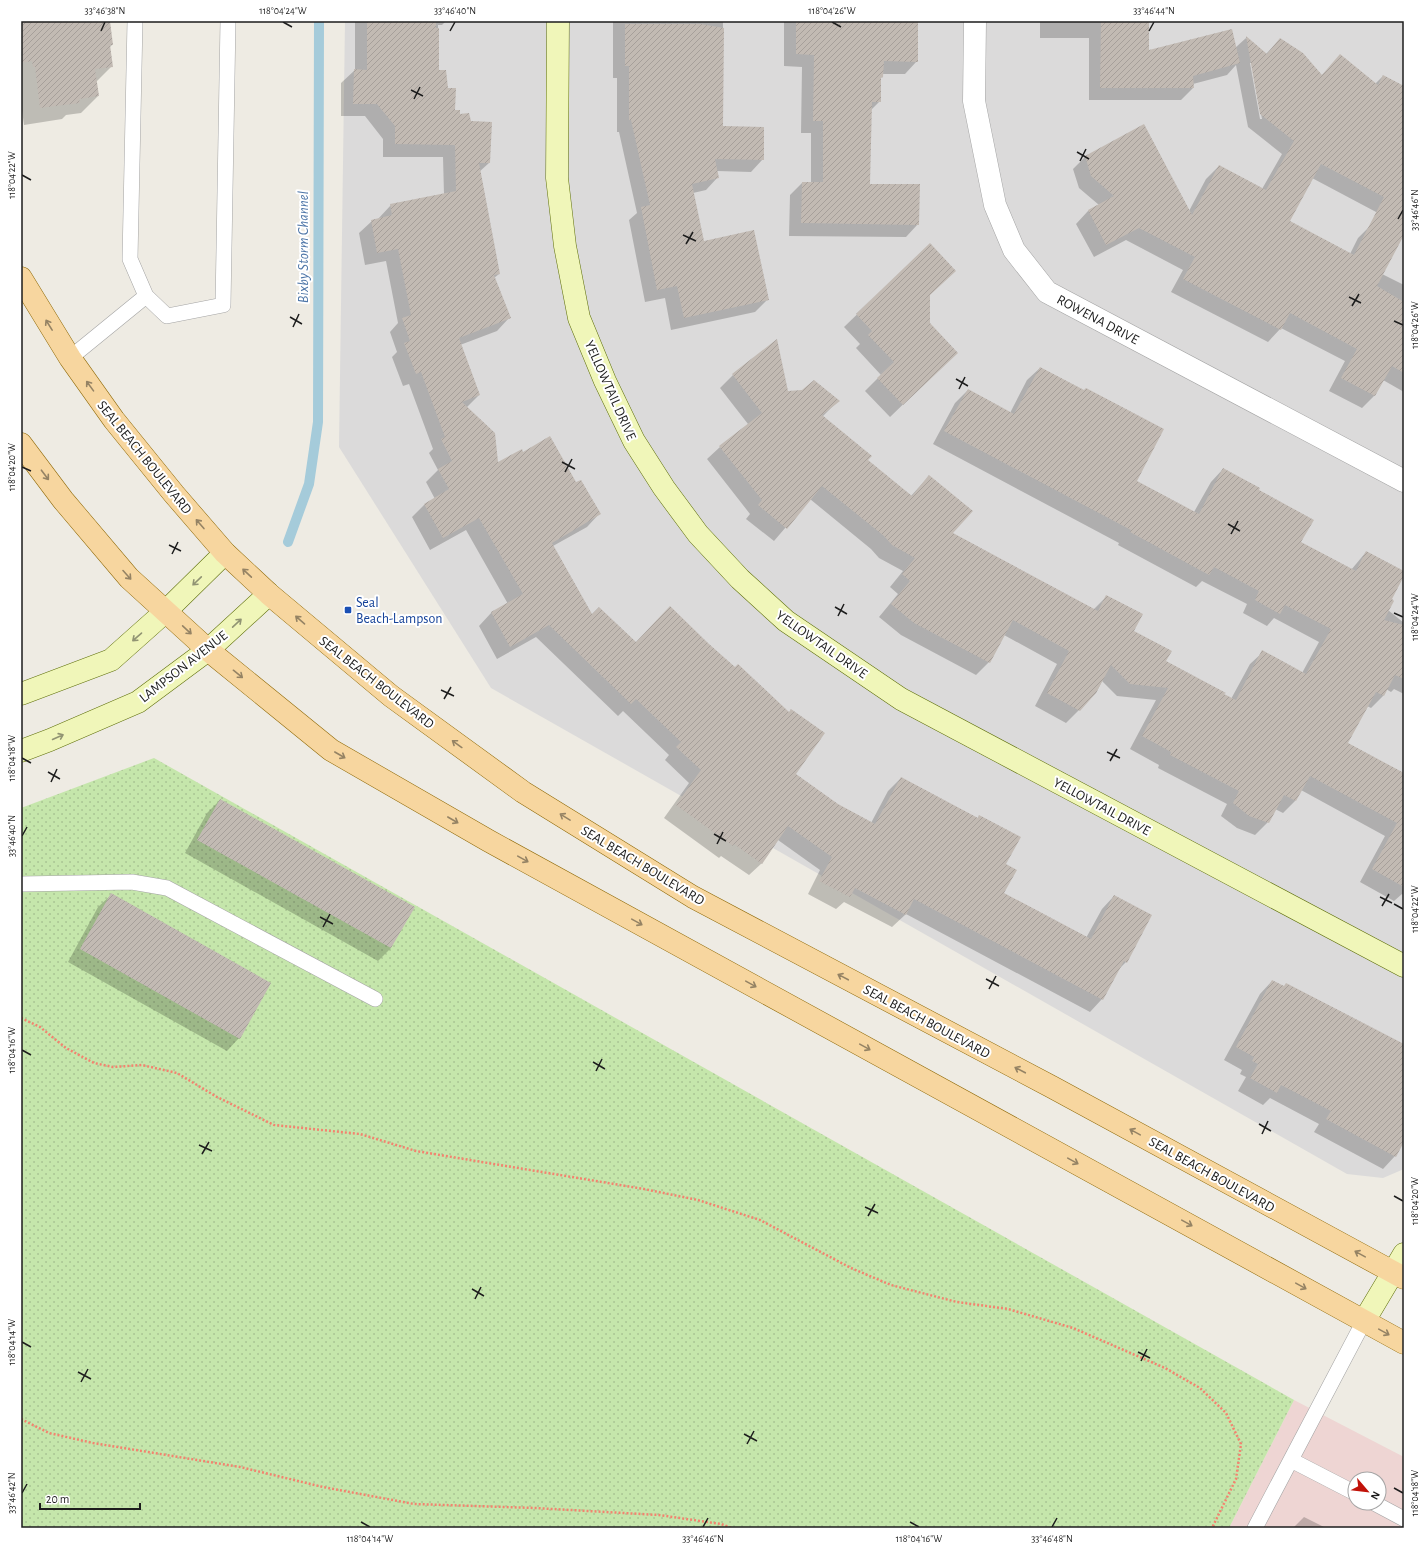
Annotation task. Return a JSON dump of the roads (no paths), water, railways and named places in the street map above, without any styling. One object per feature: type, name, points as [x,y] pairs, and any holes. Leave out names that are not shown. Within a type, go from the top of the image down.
[{"type":"main road","name":"SEAL BEACH BOULEVARD","points":[[21,278],[70,358],[119,426],[174,494],[225,553],[269,594],[391,696],[511,782],[693,897],[1052,1087],[1401,1268]]},
{"type":"main road","points":[[21,444],[63,500],[129,578],[208,650],[331,750],[489,841],[1404,1343]]},
{"type":"street","name":"YELLOWTAIL DRIVE","points":[[558,21],[557,178],[565,246],[580,318],[605,381],[634,441],[664,488],[698,534],[740,579],[786,621],[901,699],[1404,966]]},
{"type":"street","name":"ROWENA DRIVE","points":[[975,21],[974,101],[995,205],[1014,250],[1047,292],[1404,481]]},
{"type":"street","points":[[21,694],[111,660],[166,611],[225,553]]},
{"type":"street","name":"LAMPSON AVENUE","points":[[21,751],[138,702],[208,650],[269,594]]},
{"type":"street","points":[[1364,1321],[1401,1268]]},
{"type":"lane","points":[[135,21],[130,259],[146,296],[167,316],[223,305],[228,21]]},
{"type":"lane","points":[[70,358],[146,296]]},
{"type":"lane","points":[[21,884],[132,882],[167,888],[375,1000]]},
{"type":"lane","points":[[1255,1528],[1364,1321]]},
{"type":"lane","points":[[1291,1460],[1347,1489]]},
{"type":"lane","points":[[1387,1510],[1404,1519]]},
{"type":"waterway","name":"Bixby Storm Channel","points":[[288,542],[309,484],[318,422],[319,21]]},
{"type":"place","name":"Seal Beach-Lampson","points":[[348,610]]}]
